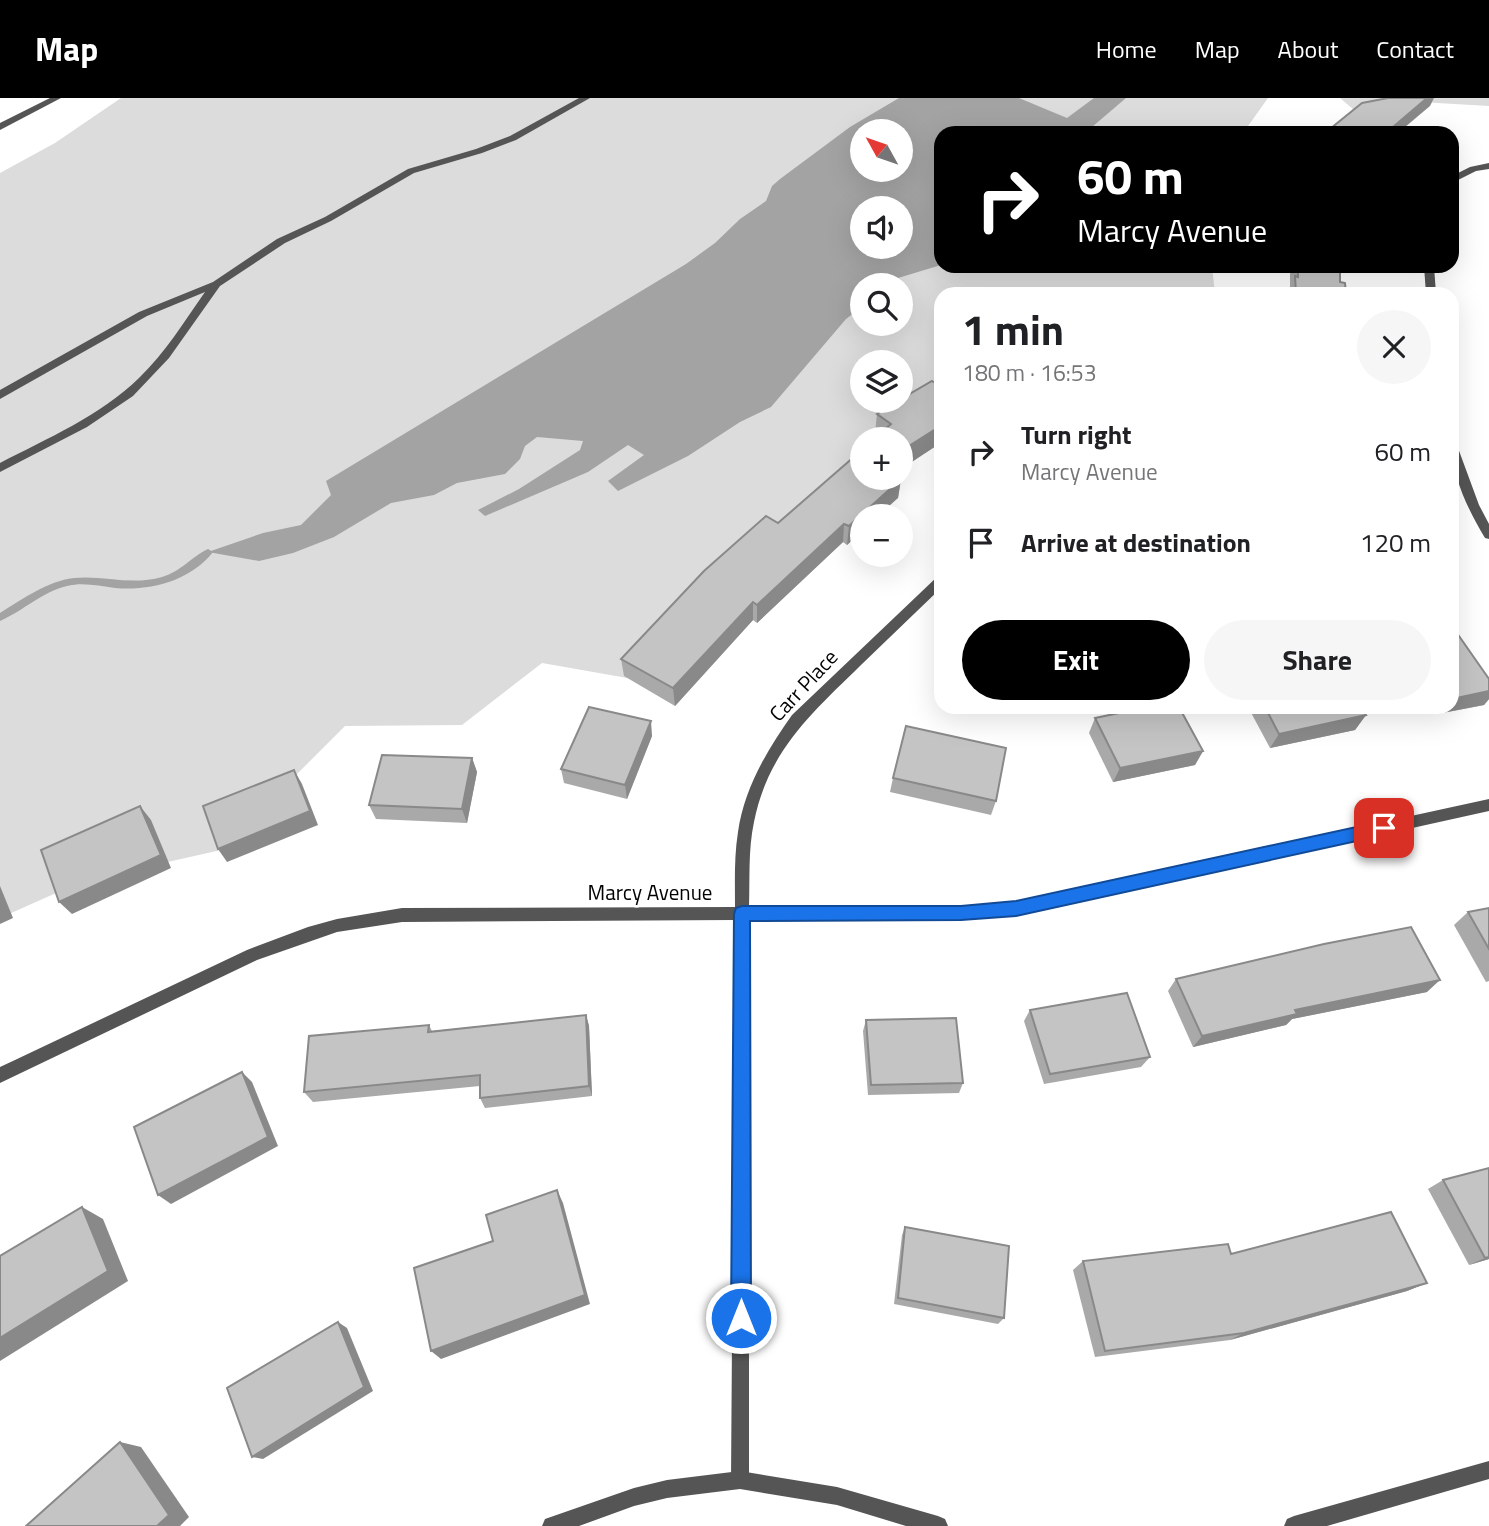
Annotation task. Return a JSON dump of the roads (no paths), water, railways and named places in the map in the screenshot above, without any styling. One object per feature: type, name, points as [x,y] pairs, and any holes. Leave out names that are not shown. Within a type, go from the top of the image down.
[{"type":"street","points":[[0,127],[57,98]]},
{"type":"street","points":[[0,395],[142,314],[217,284],[281,241],[328,219],[411,170],[479,151],[513,138],[586,98]]},
{"type":"street","points":[[1459,176],[1473,169],[1489,166]]},
{"type":"street","points":[[0,468],[99,415],[131,392],[154,369],[217,284]]},
{"type":"street","points":[[1459,466],[1473,505],[1489,535]]},
{"type":"street","name":"Carr Place","points":[[740,1480],[742,914],[746,822],[759,783],[782,739],[826,688],[934,587]]},
{"type":"street","name":"Marcy Avenue","points":[[0,1075],[258,951],[315,930],[359,919],[402,915],[961,913],[1016,909],[1489,805]]},
{"type":"street","points":[[1294,1526],[1489,1470]]},
{"type":"street","points":[[552,1526],[634,1497],[667,1489],[740,1480],[837,1496],[938,1526]]},
{"type":"waterway","points":[[0,617],[46,591],[70,582],[138,585],[171,578],[191,567],[208,552]]}]
